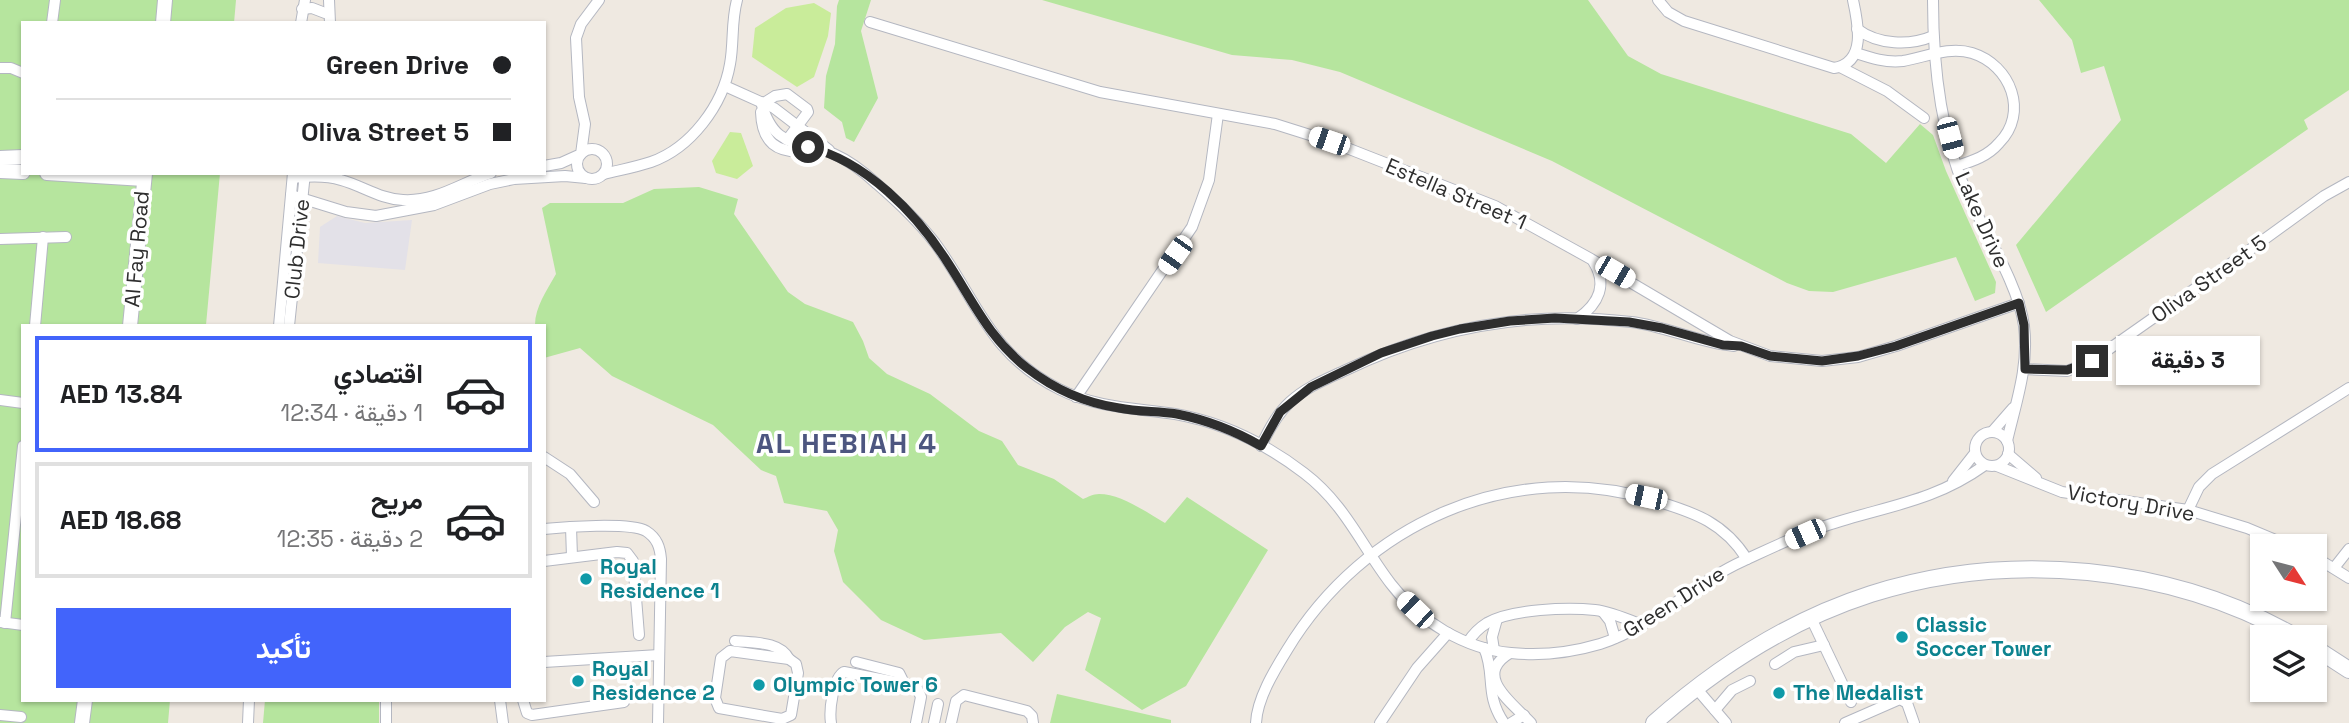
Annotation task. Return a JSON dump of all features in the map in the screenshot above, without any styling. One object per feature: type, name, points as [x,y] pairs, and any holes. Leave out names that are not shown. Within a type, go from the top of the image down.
[{"type":"main road","points":[[1654,723],[1696,688],[1749,651],[1811,618],[1870,594],[1914,582],[1971,573],[2046,570],[2114,576],[2168,586],[2246,613],[2271,625]]},
{"type":"main road","points":[[2327,656],[2349,670]]},
{"type":"street","points":[[52,21],[55,0]]},
{"type":"street","points":[[163,21],[165,0]]},
{"type":"street","points":[[326,19],[327,0]]},
{"type":"street","points":[[599,0],[581,24],[576,38],[579,97],[585,124],[608,165],[604,174]]},
{"type":"street","points":[[291,195],[346,212],[376,216],[434,205],[490,184],[514,179],[565,176],[596,179],[604,174],[663,156],[685,142],[707,117],[725,86],[731,61],[732,24],[737,0]]},
{"type":"street","points":[[1658,0],[1668,12],[1684,21],[1828,67],[1840,67],[1887,91],[1924,118]]},
{"type":"street","points":[[1840,67],[1856,53],[1859,37],[1853,0]]},
{"type":"street","name":"Lake Drive","points":[[1933,0],[1933,36],[1942,101],[1957,166],[1979,221],[2019,303],[2024,325],[2025,369],[2007,441]]},
{"type":"street","points":[[303,5],[317,8],[326,19]]},
{"type":"street","name":"Estella Street 1","points":[[870,22],[1101,92],[1253,120],[1302,132],[1495,206],[1741,346],[1786,359],[1840,360],[1896,346],[2019,303]]},
{"type":"street","points":[[1857,29],[1878,40],[1912,42],[1933,36]]},
{"type":"street","points":[[1856,53],[1895,61],[1958,51],[1982,57],[1993,64],[2008,82],[2014,103],[2012,126],[1998,145],[1979,158],[1957,166]]},
{"type":"street","points":[[2,65],[21,72]]},
{"type":"street","name":"Green Drive","points":[[725,86],[763,103],[798,125],[866,175],[912,215],[935,243],[1000,345],[1044,381],[1076,397],[1117,408],[1177,414],[1204,421],[1261,446],[1295,467],[1325,491],[1350,520],[1401,597],[1448,633],[1489,649],[1510,653],[1571,650],[1615,638],[1642,625],[1747,559],[1825,526],[1919,500],[1991,465]]},
{"type":"street","points":[[781,94],[787,94],[805,106],[808,112],[787,140],[771,126],[763,103],[781,94]]},
{"type":"street","points":[[763,103],[762,127],[771,143],[787,150],[818,150]]},
{"type":"street","points":[[1076,397],[1192,227],[1209,180],[1218,114]]},
{"type":"street","points":[[585,124],[578,168],[586,178]]},
{"type":"street","name":"Green Drive","points":[[787,140],[834,154]]},
{"type":"street","points":[[546,166],[561,163],[589,150],[622,163],[640,165]]},
{"type":"street","points":[[0,158],[21,157]]},
{"type":"street","points":[[0,171],[21,172]]},
{"type":"street","points":[[112,175],[144,176]]},
{"type":"street","name":"Club Drive","points":[[289,324],[305,175]]},
{"type":"street","points":[[293,176],[340,179],[385,197],[415,200],[450,192],[487,175]]},
{"type":"street","name":"Al Fay Road","points":[[130,324],[144,176]]},
{"type":"street","name":"Club Drive","points":[[279,324],[293,176]]},
{"type":"street","name":"Oliva Street 5","points":[[2025,369],[2067,370],[2092,361],[2324,196],[2349,182]]},
{"type":"street","points":[[34,324],[43,237]]},
{"type":"street","points":[[0,239],[66,237]]},
{"type":"street","points":[[1577,319],[1591,308],[1600,294],[1601,277],[1591,259]]},
{"type":"street","points":[[1261,446],[1280,412],[1299,394],[1381,353],[1460,329],[1510,321],[1577,319],[1646,324],[1714,343],[1741,346]]},
{"type":"street","points":[[2188,510],[2199,488],[2211,474],[2349,388]]},
{"type":"street","name":"Lake Drive","points":[[1992,432],[2020,396]]},
{"type":"street","points":[[0,400],[21,403]]},
{"type":"street","points":[[1986,433],[1998,433],[2007,441],[2006,459],[1991,465],[1975,453],[1977,441],[1986,433]]},
{"type":"street","name":"Green Drive","points":[[1946,488],[1975,453]]},
{"type":"street","name":"Victory Drive","points":[[2008,454],[2050,487]]},
{"type":"street","points":[[546,458],[570,474],[594,502]]},
{"type":"street","points":[[21,463],[2,622],[21,625]]},
{"type":"street","name":"Victory Drive","points":[[1991,465],[2071,494],[2160,504],[2188,510],[2261,534]]},
{"type":"street","points":[[1256,723],[1272,678],[1302,626],[1336,584],[1404,530],[1444,512],[1498,495],[1557,488],[1625,493],[1656,500],[1699,516],[1727,533],[1747,559]]},
{"type":"street","points":[[571,527],[572,557]]},
{"type":"street","points":[[546,529],[639,528],[658,543],[661,559],[658,723]]},
{"type":"street","points":[[2334,568],[2349,549]]},
{"type":"street","points":[[546,561],[622,551],[631,557],[639,635]]},
{"type":"street","points":[[2328,565],[2349,578]]},
{"type":"street","points":[[1468,642],[1480,628],[1512,615],[1565,610],[1604,612],[1642,625]]},
{"type":"street","points":[[1604,612],[1615,638]]},
{"type":"street","points":[[1811,618],[1851,702]]},
{"type":"street","points":[[1497,619],[1488,659],[1491,694],[1504,723]]},
{"type":"street","points":[[1380,723],[1417,667],[1448,633]]},
{"type":"street","points":[[735,640],[777,646],[796,664],[798,673],[793,712],[788,720],[722,710],[716,705],[715,698],[723,654],[730,652],[789,659]]},
{"type":"street","points":[[1775,664],[1794,652],[1824,645]]},
{"type":"street","points":[[1510,653],[1499,662],[1496,685],[1504,697],[1527,719]]},
{"type":"street","points":[[546,662],[659,655]]},
{"type":"street","points":[[856,662],[899,673],[904,683]]},
{"type":"street","points":[[831,723],[837,678],[842,672],[916,687],[920,693],[916,723]]},
{"type":"street","points":[[1716,710],[1732,690],[1750,681]]},
{"type":"street","points":[[1696,688],[1726,723]]},
{"type":"street","points":[[951,723],[956,701],[964,695],[1027,711],[1032,716],[1033,723]]},
{"type":"street","points":[[1845,723],[1900,699],[1907,703],[1914,723]]},
{"type":"street","points":[[82,723],[85,702]]},
{"type":"street","points":[[248,723],[250,702]]},
{"type":"street","points":[[386,702],[386,723]]},
{"type":"street","points":[[500,702],[503,723]]},
{"type":"street","points":[[524,702],[527,713],[531,715],[624,702]]},
{"type":"street","points":[[934,723],[938,704]]},
{"type":"street","points":[[722,710],[722,723]]},
{"type":"street","points":[[0,715],[21,717]]},
{"type":"street","points":[[1511,723],[1527,719]]},
{"type":"shaded area","points":[[337,216],[365,223],[412,220],[405,270],[318,263],[320,227]]},
{"type":"green space","points":[[0,0],[236,0],[234,21],[21,21],[21,175],[220,175],[206,324],[21,324],[21,702],[170,702],[168,723],[0,723]]},
{"type":"green space","points":[[839,0],[871,0],[861,31],[878,98],[854,142],[846,138],[842,122],[824,108],[826,76],[835,44]]},
{"type":"green space","points":[[1042,0],[1588,0],[1628,56],[1661,74],[1851,134],[1886,163],[1920,124],[1933,135],[1946,171],[1996,282],[1995,293],[1975,301],[1956,257],[1833,292],[1809,291],[1787,283],[1552,161],[1340,72],[1292,60],[1232,55]]},
{"type":"green space","points":[[2039,0],[2349,0],[2349,90],[2304,120],[2308,129],[2046,312],[2016,245],[2121,120],[2104,66],[2081,73],[2072,40]]},
{"type":"green space","points":[[814,3],[831,13],[828,36],[814,77],[797,87],[752,57],[755,28],[786,8]]},
{"type":"green space","points":[[730,132],[741,133],[753,166],[737,179],[716,173],[712,161]]},
{"type":"green space","points":[[699,187],[738,199],[734,214],[788,292],[805,304],[853,322],[869,358],[887,374],[930,394],[979,431],[1002,441],[1018,465],[1054,479],[1083,499],[1097,494],[1116,497],[1165,523],[1187,497],[1268,550],[1186,686],[1142,710],[1085,670],[1101,618],[1088,612],[1065,627],[1033,662],[1001,633],[924,640],[881,620],[843,582],[834,551],[838,530],[827,511],[784,503],[776,476],[761,470],[713,425],[612,376],[580,348],[546,357],[546,324],[535,324],[542,299],[556,274],[542,208],[550,203],[623,203],[654,189]]},
{"type":"green space","points":[[1057,694],[1171,720],[1171,723],[1050,723]]},
{"type":"green space","points":[[265,702],[379,702],[379,723],[263,723]]},
{"type":"place","name":"Royal Residence 1","points":[[586,579]]},
{"type":"place","name":"Classic Soccer Tower","points":[[1902,637]]},
{"type":"place","name":"Royal Residence 2","points":[[578,681]]},
{"type":"place","name":"Olympic Tower 6","points":[[759,685]]},
{"type":"place","name":"The Medalist","points":[[1779,693]]},
{"type":"district","name":"AL HEBIAH 4","points":[[847,443]]},
{"type":"route","points":[[808,147],[834,154],[849,162],[912,215],[949,263],[1000,345],[1044,381],[1076,397],[1117,408],[1177,414],[1204,421],[1261,446],[1280,412],[1311,387],[1381,353],[1404,345],[1460,329],[1510,321],[1555,318],[1646,324],[1723,345],[1741,346],[1770,356],[1822,361],[1840,360],[1896,346],[2019,303],[2024,325],[2025,369],[2058,372],[2092,361]]}]
